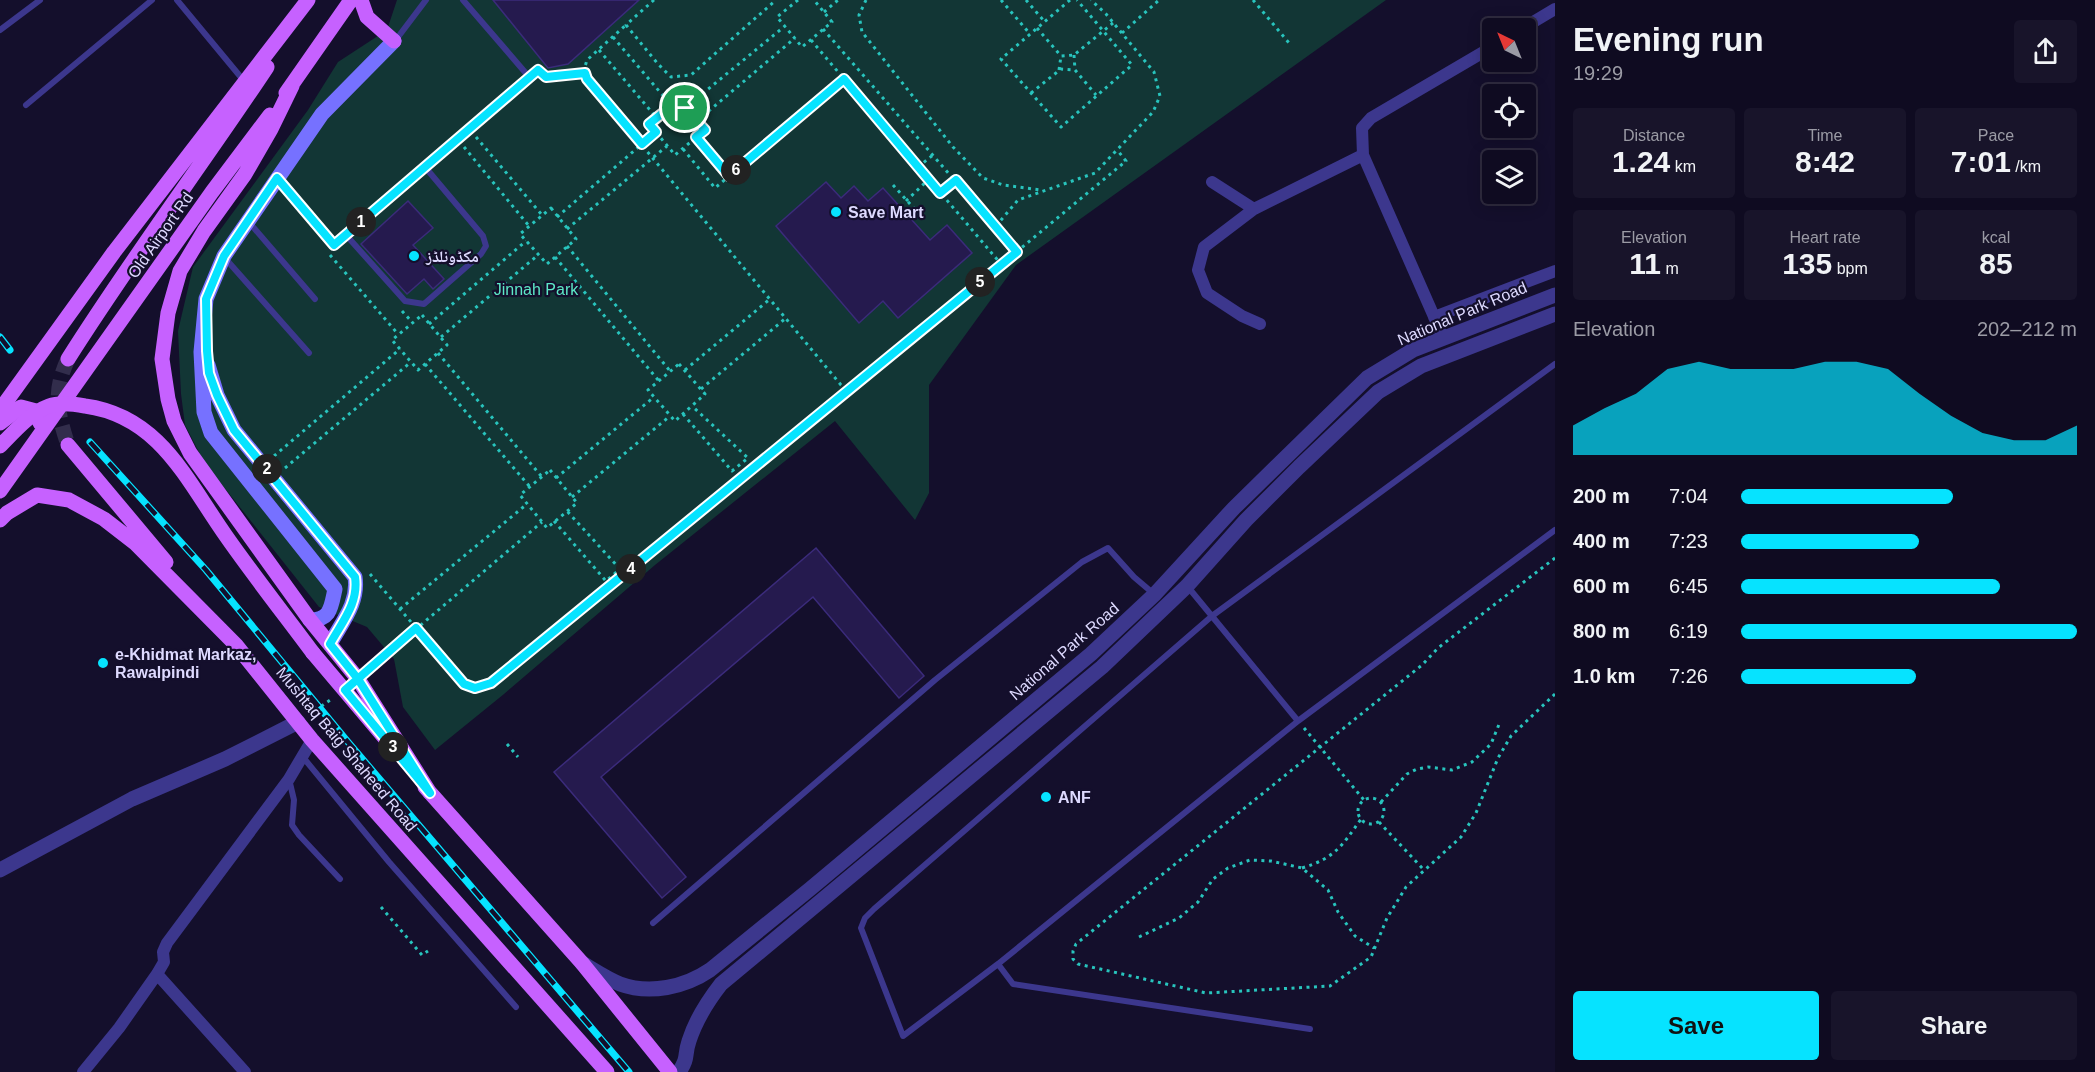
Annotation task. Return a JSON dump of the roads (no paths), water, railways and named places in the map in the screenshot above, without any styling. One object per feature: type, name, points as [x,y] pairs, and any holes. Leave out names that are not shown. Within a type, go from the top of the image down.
[{"type":"main road","name":"Old Airport Rd","points":[[0,410],[114,252],[244,81],[310,0]]},
{"type":"main road","points":[[68,359],[102,304],[230,124],[310,0]]},
{"type":"main road","name":"Old Airport Rd","points":[[0,491],[212,192],[292,86],[351,0]]},
{"type":"main road","points":[[310,620],[320,620],[326,616],[331,608],[335,589],[211,433],[204,412],[201,352],[206,299],[224,256],[322,114],[394,41],[367,17],[361,0]]},
{"type":"main road","points":[[292,86],[245,174],[204,231],[180,271],[168,313],[162,359],[168,399],[174,421],[190,453],[310,620],[358,679],[430,793]]},
{"type":"main road","points":[[206,299],[209,373],[234,430],[355,577],[356,596],[352,607],[330,644]]},
{"type":"main road","points":[[0,446],[33,416],[50,406],[72,404],[115,412],[137,423],[159,441],[313,653],[430,793],[582,963],[670,1072]]},
{"type":"main road","points":[[0,423],[21,407],[36,411],[40,423],[12,475]]},
{"type":"main road","points":[[68,445],[236,645]]},
{"type":"main road","name":"Mushtaq Baig Shaheed Road","points":[[0,520],[7,513],[37,495],[69,500],[104,519],[135,543],[236,645],[312,740],[607,1072]]},
{"type":"street","points":[[1536,20],[1555,9]]},
{"type":"street","points":[[1443,337],[1363,155],[1362,128],[1371,118],[1482,53]]},
{"type":"street","points":[[1260,324],[1242,316],[1207,293],[1198,270],[1204,247],[1254,209],[1363,155]]},
{"type":"street","points":[[1212,182],[1254,209]]},
{"type":"street","points":[[1434,317],[1555,271]]},
{"type":"street","name":"National Park Road","points":[[582,963],[619,984],[641,989],[673,987],[695,980],[810,889],[1091,654],[1155,594],[1233,508],[1367,378],[1413,350],[1555,296]]},
{"type":"street","name":"National Park Road","points":[[679,1072],[686,1061],[688,1044],[702,1008],[721,984],[1102,667],[1187,586],[1246,520],[1378,392],[1421,366],[1555,314]]},
{"type":"street","points":[[0,870],[132,800],[225,759],[298,722]]},
{"type":"street","points":[[82,1072],[119,1028],[157,974],[164,962],[163,952],[167,943],[288,779],[312,740]]},
{"type":"street","points":[[157,974],[245,1072]]},
{"type":"lane","points":[[0,30],[40,0]]},
{"type":"lane","points":[[26,105],[152,0]]},
{"type":"lane","points":[[177,0],[244,81]]},
{"type":"lane","points":[[394,41],[426,0]]},
{"type":"lane","points":[[277,178],[334,245],[530,78],[463,0]]},
{"type":"lane","points":[[346,235],[405,301],[424,304],[481,254],[486,246],[483,236],[425,167]]},
{"type":"lane","points":[[248,221],[315,299]]},
{"type":"lane","points":[[224,256],[309,353]]},
{"type":"lane","points":[[1555,364],[1212,616],[865,918],[861,928],[903,1036],[999,964],[1298,721],[1555,530]]},
{"type":"lane","points":[[653,923],[935,680],[1082,562],[1108,548],[1134,577],[1155,594]]},
{"type":"lane","points":[[1187,586],[1298,721]]},
{"type":"lane","points":[[301,756],[389,862],[516,1007]]},
{"type":"lane","points":[[288,779],[294,800],[292,825],[340,879]]},
{"type":"lane","points":[[999,964],[1012,984],[1310,1029]]},
{"type":"tunnel","points":[[68,359],[60,381],[58,402],[68,445]]},
{"type":"railway","points":[[0,337],[10,350]]},
{"type":"railway","points":[[90,442],[206,570],[348,742],[629,1072]]},
{"type":"place","name":"Save Mart","points":[[836,212]]},
{"type":"place","name":"مکڈونلڈز","points":[[414,256]]},
{"type":"place","name":"e-Khidmat Markaz, Rawalpindi","points":[[103,663]]},
{"type":"place","name":"ANF","points":[[1046,797]]},
{"type":"park label","name":"Jinnah Park","points":[[536,289]]}]
